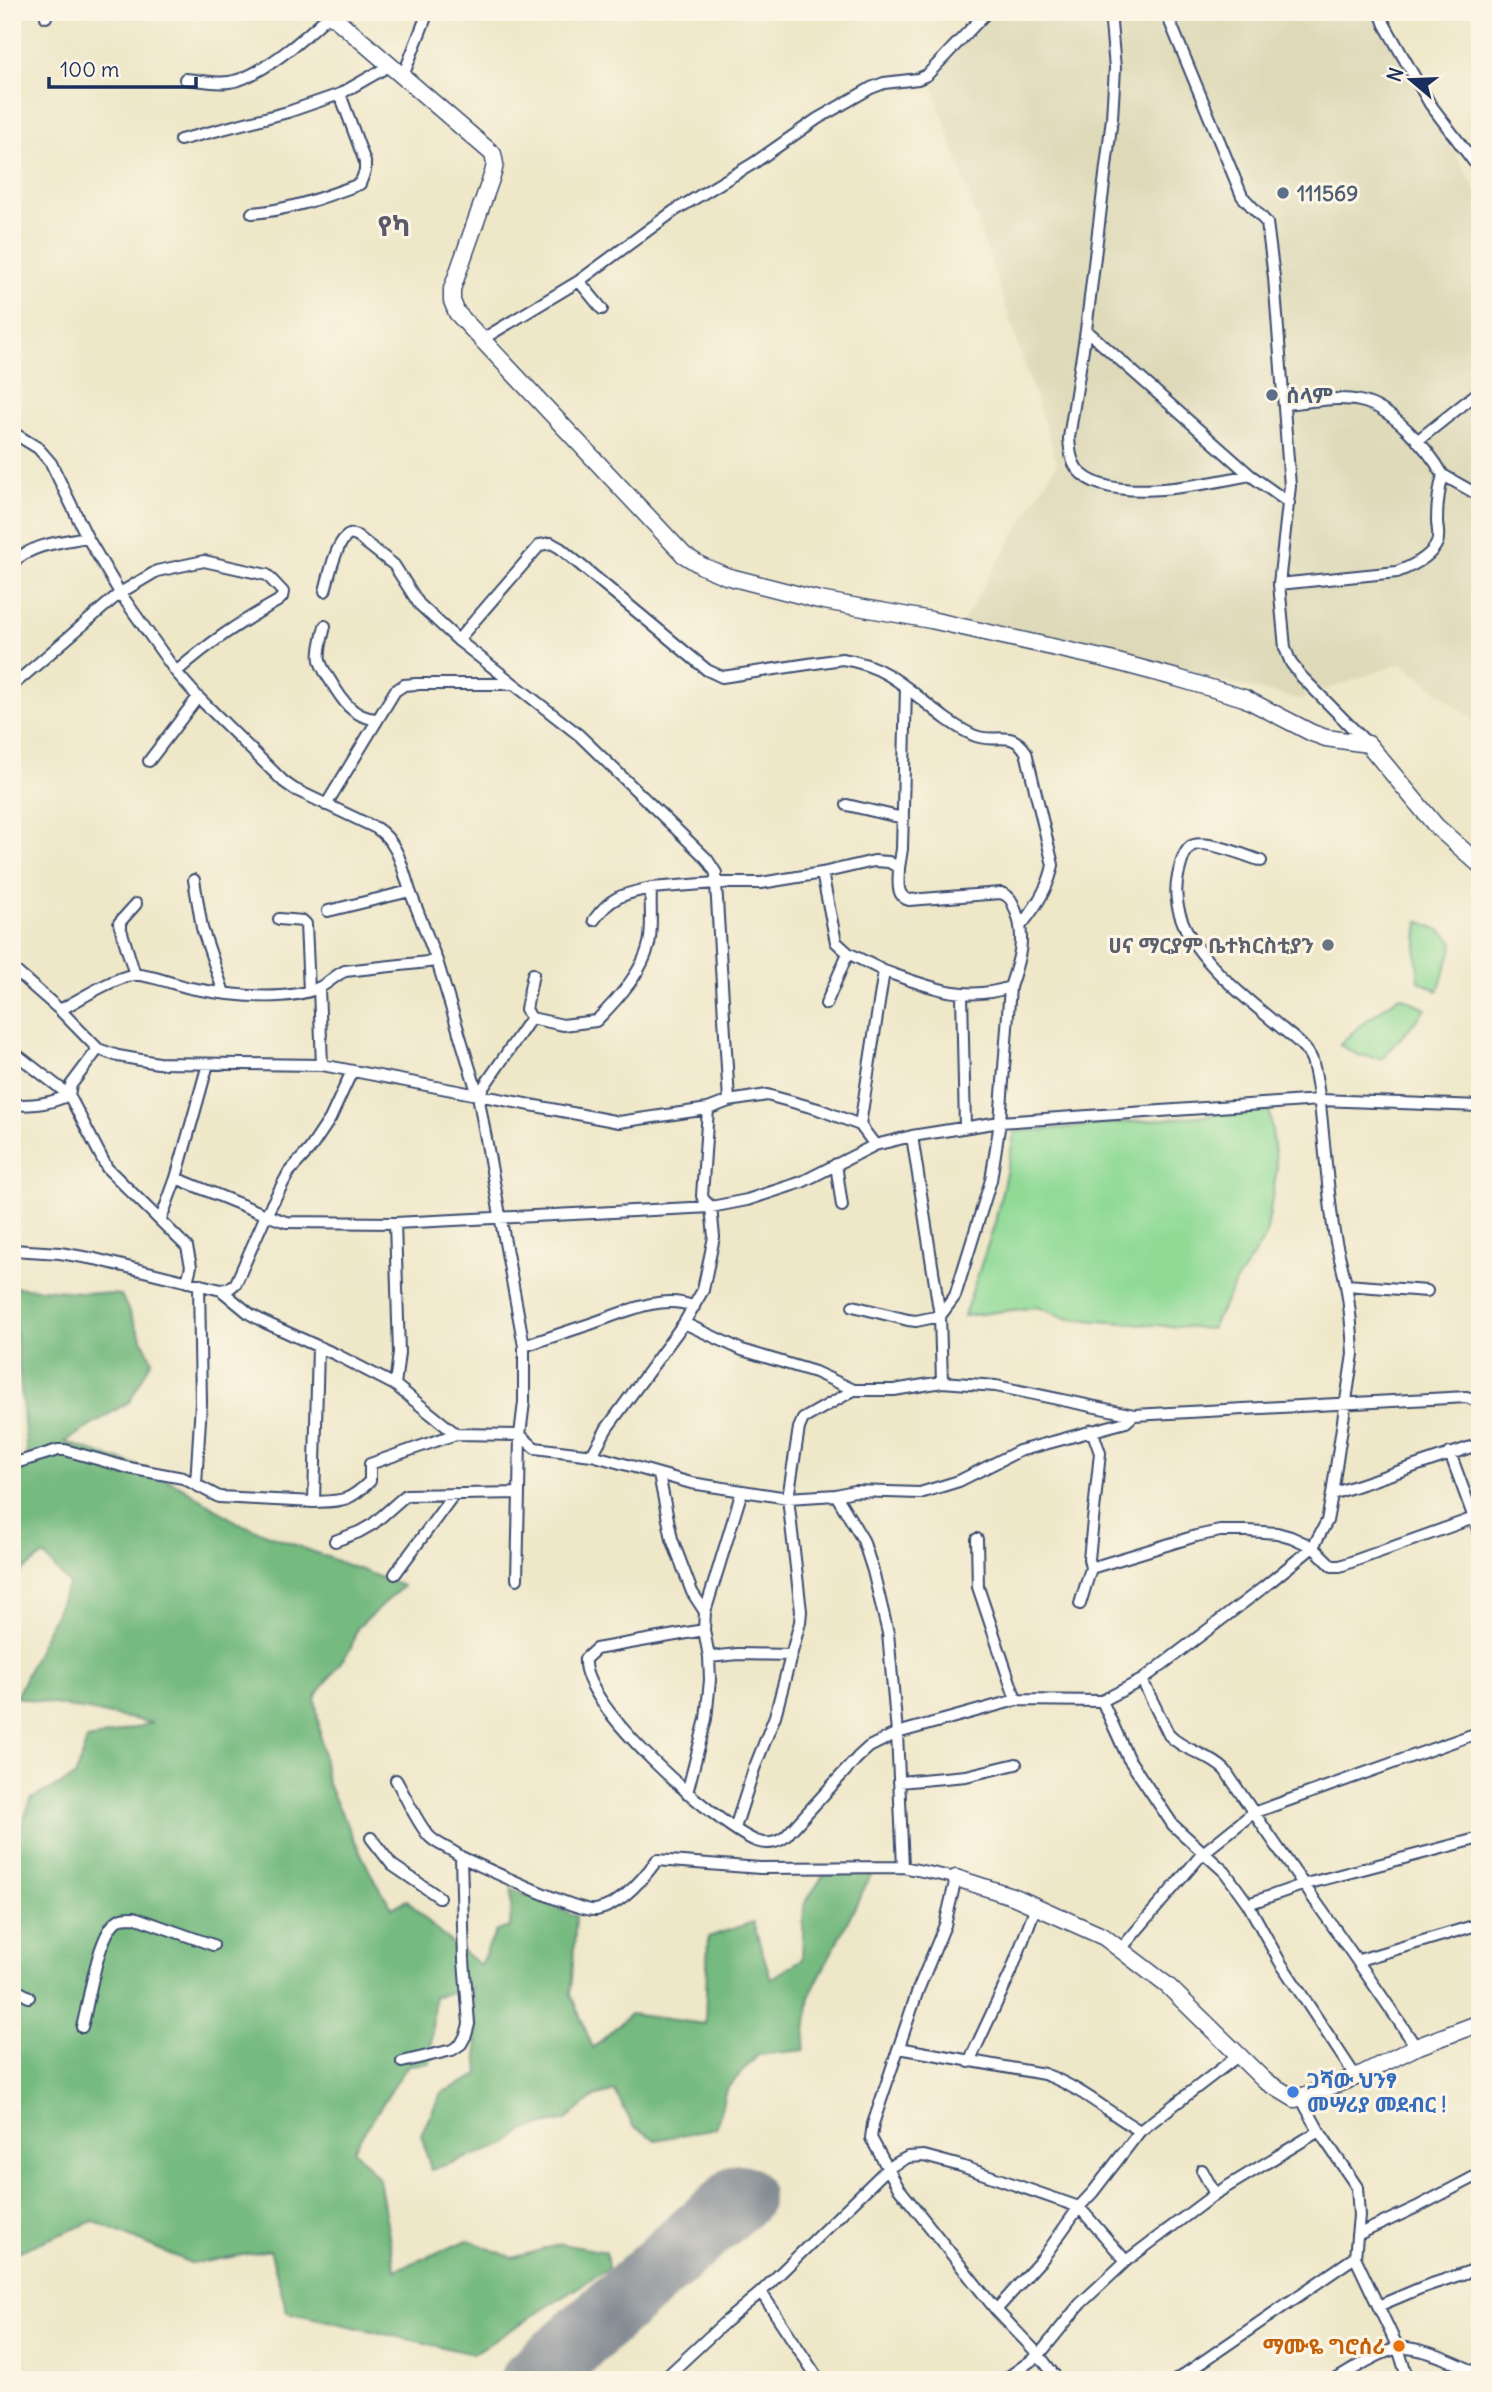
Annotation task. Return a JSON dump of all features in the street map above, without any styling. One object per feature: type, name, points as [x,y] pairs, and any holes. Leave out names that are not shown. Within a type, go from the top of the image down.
[{"type":"street","points":[[403,76],[428,12]]},
{"type":"street","points":[[481,340],[579,281],[674,211],[754,163],[817,119],[871,88],[927,75],[987,12]]},
{"type":"street","points":[[1110,12],[1115,68],[1112,118],[1086,330],[1069,438],[1070,456],[1087,478],[1111,486],[1149,490],[1177,489],[1250,475]]},
{"type":"street","points":[[1166,12],[1242,196],[1267,223],[1284,404],[1289,503],[1279,584],[1286,648],[1291,663],[1368,744],[1436,825],[1480,865]]},
{"type":"street","points":[[1380,12],[1430,104],[1480,170]]},
{"type":"street","points":[[185,79],[216,82],[240,79],[300,42],[329,13],[492,154],[495,164],[493,173],[452,289],[452,301],[457,313],[684,555],[702,566],[726,576],[818,600],[931,620],[1106,659],[1244,698],[1326,738],[1368,744]]},
{"type":"street","points":[[180,140],[288,112],[340,94],[389,66]]},
{"type":"street","points":[[252,213],[277,211],[360,184],[365,172],[365,162],[340,94]]},
{"type":"street","points":[[579,281],[602,309]]},
{"type":"street","points":[[1086,330],[1250,475],[1289,503]]},
{"type":"street","points":[[1417,441],[1480,391]]},
{"type":"street","points":[[1284,404],[1359,400],[1378,407],[1417,441],[1443,475],[1480,496]]},
{"type":"street","points":[[12,432],[38,448],[51,463],[87,537],[120,593],[176,672],[198,697],[284,782],[387,834],[394,843],[437,961],[478,1095],[524,1346],[517,1579]]},
{"type":"street","points":[[1279,584],[1397,572],[1408,568],[1437,545],[1439,489],[1443,475]]},
{"type":"street","points":[[325,591],[334,559],[346,537],[351,534],[357,536],[394,565],[403,575],[419,604],[458,642],[558,717],[707,859],[716,873],[729,1101]]},
{"type":"street","points":[[12,563],[39,547],[87,537]]},
{"type":"street","points":[[458,642],[540,545],[551,543],[707,670],[722,677],[842,659],[862,661],[880,668],[950,722],[976,736],[1012,738],[1020,742],[1026,752],[1053,865],[1045,887],[1021,924]]},
{"type":"street","points":[[12,686],[120,593],[157,571],[204,561],[267,575],[283,592],[278,601],[209,643],[176,672]]},
{"type":"street","points":[[325,626],[319,660],[322,667],[349,707],[365,718],[376,719]]},
{"type":"street","points":[[326,805],[394,691],[404,685],[416,684],[512,684]]},
{"type":"street","points":[[853,1306],[916,1321],[940,1316],[955,1296],[991,1180],[1000,1122],[1010,987],[1022,937],[1021,924],[1012,901],[1001,893],[909,900],[899,893],[906,687]]},
{"type":"street","points":[[149,761],[198,697]]},
{"type":"street","points":[[847,805],[903,818]]},
{"type":"street","points":[[704,1630],[596,1648],[585,1659],[586,1672],[617,1721],[638,1746],[687,1793],[757,1841],[779,1842],[869,1747],[897,1733],[1016,1700],[1102,1701],[1142,1680],[1313,1547],[1327,1521],[1353,1354],[1346,1285],[1332,1222],[1320,1100],[1311,1057],[1227,981],[1198,950],[1182,920],[1176,888],[1181,863],[1188,848],[1194,844],[1206,844],[1261,861]]},
{"type":"street","points":[[594,920],[614,898],[651,888],[761,883],[874,861],[889,862],[899,868]]},
{"type":"street","points":[[822,873],[833,934],[836,942],[848,953],[884,971],[962,995],[986,994],[1010,987]]},
{"type":"street","points":[[194,880],[202,928],[224,993]]},
{"type":"street","points":[[533,974],[526,1009],[531,1017],[563,1025],[596,1021],[624,989],[648,949],[651,888]]},
{"type":"street","points":[[328,911],[410,891]]},
{"type":"street","points":[[135,975],[118,923],[136,904]]},
{"type":"street","points":[[279,919],[303,921],[306,924],[323,1065]]},
{"type":"street","points":[[826,1004],[848,953]]},
{"type":"street","points":[[60,1010],[114,982],[135,975],[224,993],[261,997],[314,989],[345,971],[437,961]]},
{"type":"street","points":[[12,968],[60,1010],[98,1049],[137,1061],[323,1065],[618,1122],[708,1109],[729,1101],[767,1095],[818,1109],[860,1125],[875,1145]]},
{"type":"street","points":[[860,1125],[884,971]]},
{"type":"street","points":[[962,995],[965,1127]]},
{"type":"street","points":[[478,1095],[531,1017]]},
{"type":"street","points":[[69,1095],[71,1085],[98,1049]]},
{"type":"street","points":[[12,1051],[69,1095],[107,1168],[187,1247],[191,1266],[187,1282]]},
{"type":"street","points":[[160,1219],[176,1178],[208,1064]]},
{"type":"street","points":[[221,1290],[236,1283],[266,1215],[289,1172],[310,1149],[330,1119],[352,1071]]},
{"type":"street","points":[[13,1105],[41,1105],[69,1095]]},
{"type":"street","points":[[176,1178],[286,1222],[395,1223],[711,1207],[775,1192],[802,1182],[875,1145],[912,1136],[1000,1122],[1320,1100],[1480,1105]]},
{"type":"street","points":[[592,1455],[607,1428],[684,1323],[703,1290],[714,1237],[711,1207],[702,1196],[708,1109]]},
{"type":"street","points":[[912,1136],[940,1316],[942,1382]]},
{"type":"street","points":[[836,1164],[842,1206]]},
{"type":"street","points":[[395,1223],[399,1353],[395,1385]]},
{"type":"street","points":[[12,1250],[72,1255],[221,1290],[250,1314],[395,1385],[456,1434]]},
{"type":"street","points":[[196,1484],[201,1403],[199,1284]]},
{"type":"street","points":[[1346,1285],[1427,1291]]},
{"type":"street","points":[[524,1346],[654,1305],[677,1302],[694,1307]]},
{"type":"street","points":[[684,1323],[742,1350],[815,1372],[854,1390],[894,1390],[942,1382],[996,1386],[1134,1415],[1467,1397],[1480,1404]]},
{"type":"street","points":[[314,1502],[318,1347]]},
{"type":"street","points":[[736,1828],[754,1769],[775,1716],[801,1611],[788,1498],[799,1428],[803,1419],[854,1390]]},
{"type":"street","points":[[12,1464],[65,1450],[129,1468],[183,1478],[219,1497],[344,1501],[370,1481],[370,1464],[456,1434],[520,1435],[535,1448],[592,1455],[659,1475],[741,1492],[788,1498],[854,1491],[920,1493],[937,1489],[1019,1451],[1126,1422],[1134,1415]]},
{"type":"street","points":[[1080,1604],[1091,1568],[1089,1559],[1100,1453],[1092,1430]]},
{"type":"street","points":[[1332,1494],[1480,1444]]},
{"type":"street","points":[[1450,1453],[1480,1536]]},
{"type":"street","points":[[659,1475],[672,1539],[692,1591],[705,1612]]},
{"type":"street","points":[[687,1793],[705,1728],[710,1680],[704,1630],[705,1612],[741,1492]]},
{"type":"street","points":[[335,1541],[373,1524],[406,1495],[519,1493]]},
{"type":"street","points":[[395,1574],[454,1494]]},
{"type":"street","points":[[835,1495],[863,1540],[888,1633],[897,1733],[903,1867]]},
{"type":"street","points":[[1091,1568],[1220,1531],[1277,1533],[1313,1547],[1325,1562],[1340,1566],[1474,1518]]},
{"type":"street","points":[[977,1539],[978,1587],[1016,1700]]},
{"type":"street","points":[[709,1657],[738,1654],[790,1655]]},
{"type":"street","points":[[1142,1680],[1169,1735],[1175,1741],[1219,1764],[1302,1885],[1359,1960],[1416,2047]]},
{"type":"street","points":[[1102,1701],[1135,1769],[1173,1825],[1225,1872],[1248,1904],[1280,1962],[1356,2077]]},
{"type":"street","points":[[1120,1950],[1203,1853],[1253,1813],[1480,1732]]},
{"type":"street","points":[[899,1782],[966,1776],[1016,1764]]},
{"type":"street","points":[[396,1780],[428,1836],[461,1857],[544,1894],[592,1911],[614,1903],[647,1874],[657,1860],[760,1868],[903,1867],[956,1878],[1036,1906],[1104,1937],[1168,1986],[1265,2081],[1295,2099],[1356,2077],[1416,2047],[1480,2023]]},
{"type":"street","points":[[1248,1904],[1302,1885],[1480,1838]]},
{"type":"street","points":[[371,1839],[391,1866],[439,1897]]},
{"type":"street","points":[[402,2062],[452,2050],[461,2044],[466,2035],[469,2024],[461,1857]]},
{"type":"street","points":[[956,1878],[945,1925],[918,1990],[870,2138],[898,2187],[996,2310],[1039,2355],[1058,2380]]},
{"type":"street","points":[[969,2062],[1011,1972],[1036,1906]]},
{"type":"street","points":[[82,2027],[108,1930],[122,1918],[134,1917],[213,1945]]},
{"type":"street","points":[[1359,1960],[1480,1924]]},
{"type":"street","points":[[12,1988],[29,1997]]},
{"type":"street","points":[[899,2048],[1044,2074],[1081,2092],[1140,2131]]},
{"type":"street","points":[[996,2310],[1043,2258],[1079,2207],[1140,2131],[1239,2055]]},
{"type":"street","points":[[1301,2098],[1319,2131],[1357,2187],[1359,2196],[1355,2257],[1398,2348],[1408,2380]]},
{"type":"street","points":[[1004,2380],[1039,2355],[1080,2304],[1126,2261],[1214,2194],[1319,2131]]},
{"type":"street","points":[[663,2380],[761,2292],[888,2168],[908,2157],[924,2156],[961,2166],[1079,2207],[1126,2261]]},
{"type":"street","points":[[1202,2170],[1214,2194]]},
{"type":"street","points":[[1357,2235],[1480,2174]]},
{"type":"street","points":[[1176,2380],[1355,2257]]},
{"type":"street","points":[[1378,2306],[1480,2268]]},
{"type":"street","points":[[761,2292],[819,2380]]},
{"type":"street","points":[[1335,2380],[1398,2348],[1432,2354],[1480,2374]]},
{"type":"street","points":[[855,2380],[863,2380]]},
{"type":"shaded area","points":[[992,12],[1375,12],[1480,197],[1480,725],[1402,663],[1299,699],[962,623],[1057,463],[931,80]]},
{"type":"green space","points":[[1419,921],[1441,931],[1452,940],[1453,946],[1438,991],[1419,981],[1416,953]]},
{"type":"green space","points":[[1400,996],[1426,1009],[1382,1059],[1358,1055],[1340,1045],[1358,1027]]},
{"type":"green space","points":[[1269,1110],[1277,1168],[1266,1236],[1237,1280],[1211,1329],[1069,1319],[1037,1307],[964,1316],[995,1223],[1015,1132]]},
{"type":"green space","points":[[12,1287],[121,1295],[152,1360],[130,1401],[65,1442],[135,1465],[180,1486],[238,1523],[403,1586],[357,1628],[351,1648],[315,1698],[327,1783],[370,1872],[392,1908],[407,1900],[438,1932],[480,1965],[496,1931],[510,1927],[512,1889],[576,1916],[571,1995],[593,2048],[630,2014],[705,2024],[708,1937],[753,1922],[771,1979],[802,1959],[804,1905],[824,1874],[872,1873],[810,1995],[804,2050],[758,2055],[726,2089],[716,2128],[656,2140],[633,2126],[615,2091],[594,2097],[566,2120],[524,2130],[507,2144],[431,2170],[421,2134],[441,2093],[479,2075],[472,1987],[434,1997],[430,2063],[408,2065],[353,2149],[379,2179],[395,2270],[468,2240],[513,2258],[561,2244],[606,2252],[608,2268],[473,2354],[287,2312],[270,2250],[193,2264],[93,2221],[12,2254],[12,1833],[20,1831],[31,1799],[75,1777],[87,1740],[153,1723],[16,1697],[69,1584],[44,1555],[12,1579],[12,1472],[28,1467]]},
{"type":"runway","points":[[533,2380],[740,2197]]},
{"type":"place","name":"111569","points":[[1283,193]]},
{"type":"place","name":"ሰላም","points":[[1272,395]]},
{"type":"place","name":"ሀና ማርያም ቤተክርስቲያን","points":[[1328,945]]},
{"type":"place","name":"ጋሻው ህንፃ መሣሪያ መደብር !","points":[[1293,2092]]},
{"type":"place","name":"ማሙዬ ግሮሰሪ","points":[[1399,2346]]},
{"type":"district","name":"የካ","points":[[394,226]]}]
